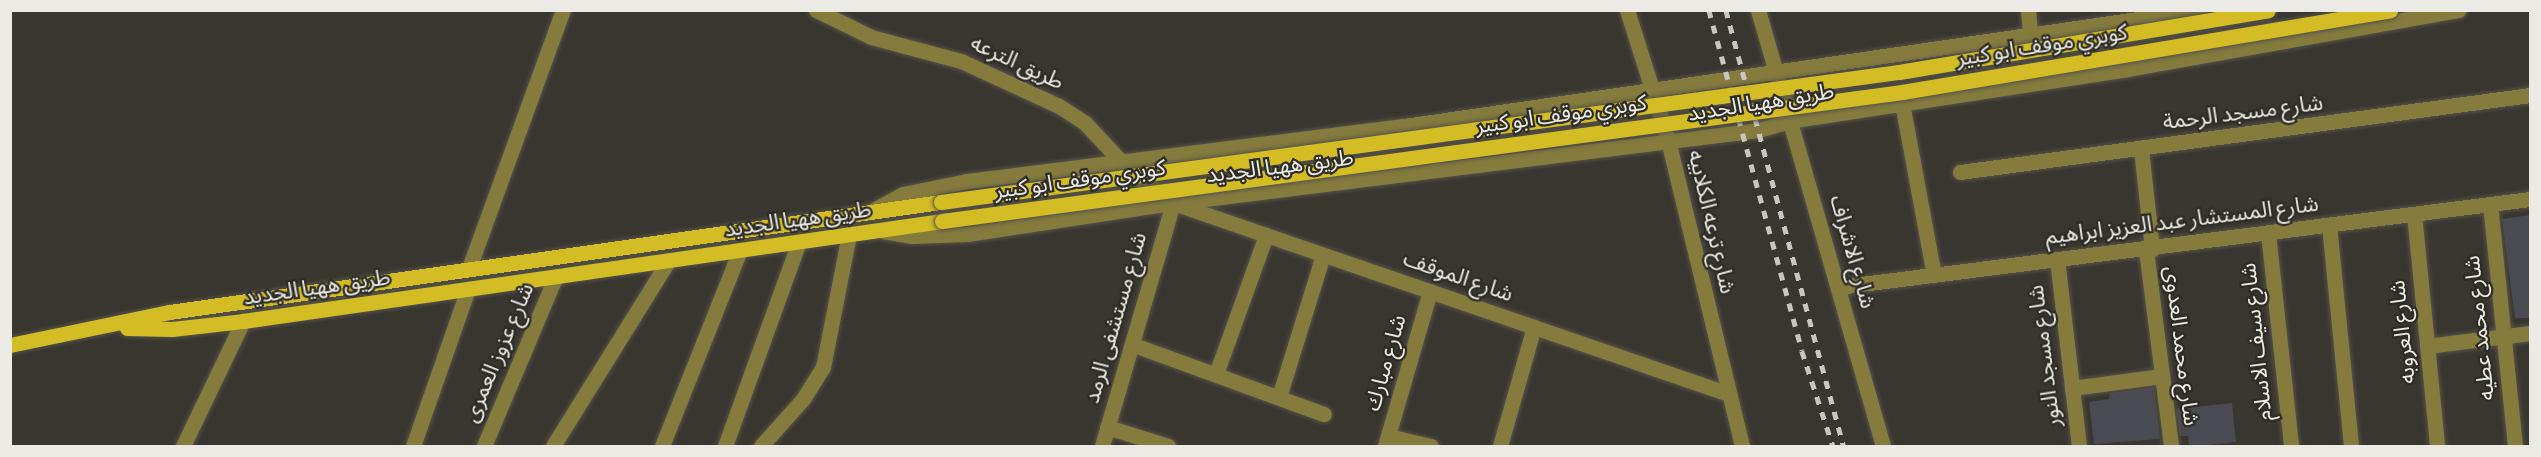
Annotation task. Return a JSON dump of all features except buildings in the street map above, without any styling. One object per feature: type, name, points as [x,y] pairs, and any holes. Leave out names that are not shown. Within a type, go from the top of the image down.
[{"type":"main road","name":"كوبري موقف ابو كبير","points":[[875,209],[1899,72],[2268,10]]},
{"type":"main road","name":"كوبري موقف ابو كبير","points":[[880,231],[1902,92],[2390,10]]},
{"type":"main road","name":"طريق ههيا الجديد","points":[[10,345],[103,328],[170,312],[875,209]]},
{"type":"main road","name":"طريق ههيا الجديد","points":[[103,328],[172,329],[243,321],[880,231]]},
{"type":"street","points":[[469,268],[516,129],[563,10]]},
{"type":"street","name":"طريق الترعه","points":[[816,10],[871,37],[961,60],[1059,105],[1085,123],[1118,159],[1173,203]]},
{"type":"street","name":"شارع ترعه الكلابيه","points":[[1628,10],[1649,89],[1668,140],[1742,447]]},
{"type":"street","name":"شارع الاشراف","points":[[1758,10],[1883,447]]},
{"type":"street","points":[[2028,10],[2030,34]]},
{"type":"street","name":"طريق ههيا الجديد","points":[[875,209],[903,194],[935,186],[1118,159],[1404,126],[2199,10]]},
{"type":"street","name":"طريق ههيا الجديد","points":[[880,231],[912,236],[967,234],[1173,203],[1758,130],[1789,121],[2459,10]]},
{"type":"street","name":"شارع مسجد الرحمة","points":[[1960,172],[2530,95]]},
{"type":"street","points":[[1902,103],[1934,275]]},
{"type":"street","name":"شارع محمد العدوى","points":[[2141,149],[2149,250],[2171,447]]},
{"type":"street","name":"شارع المستشار عبد العزيز ابراهيم","points":[[1838,288],[2530,200]]},
{"type":"street","name":"شارع الموقف","points":[[1173,203],[1729,394]]},
{"type":"street","name":"شارع مستشفى الرمد","points":[[1102,447],[1134,345],[1173,203]]},
{"type":"street","name":"شارع محمد عطيه","points":[[2490,204],[2515,447]]},
{"type":"street","name":"شارع العروبه","points":[[2414,214],[2437,447]]},
{"type":"street","points":[[2329,225],[2351,447]]},
{"type":"street","name":"شارع سيف الاسلام","points":[[2268,233],[2291,447]]},
{"type":"street","points":[[761,447],[803,399],[823,367],[849,235]]},
{"type":"street","points":[[1215,374],[1266,235]]},
{"type":"street","points":[[725,447],[799,242]]},
{"type":"street","points":[[662,447],[740,250]]},
{"type":"street","points":[[1279,397],[1323,255]]},
{"type":"street","name":"شارع مسجد النور","points":[[2056,259],[2079,447]]},
{"type":"street","points":[[553,447],[668,261]]},
{"type":"street","name":"شارع عزوز العمرى","points":[[484,447],[555,278]]},
{"type":"street","points":[[413,447],[468,289]]},
{"type":"street","name":"شارع مبارك","points":[[1387,441],[1431,291]]},
{"type":"street","points":[[183,447],[243,321]]},
{"type":"street","points":[[1500,447],[1534,327]]},
{"type":"street","points":[[2427,345],[2530,333]]},
{"type":"street","points":[[1134,345],[1324,414]]},
{"type":"street","points":[[2072,388],[2162,375]]},
{"type":"street","points":[[1107,427],[1168,447]]},
{"type":"street","points":[[1387,441],[1431,447]]},
{"type":"railway","points":[[1709,10],[1802,351],[1833,446]]},
{"type":"railway","points":[[1726,10],[1844,446]]}]
